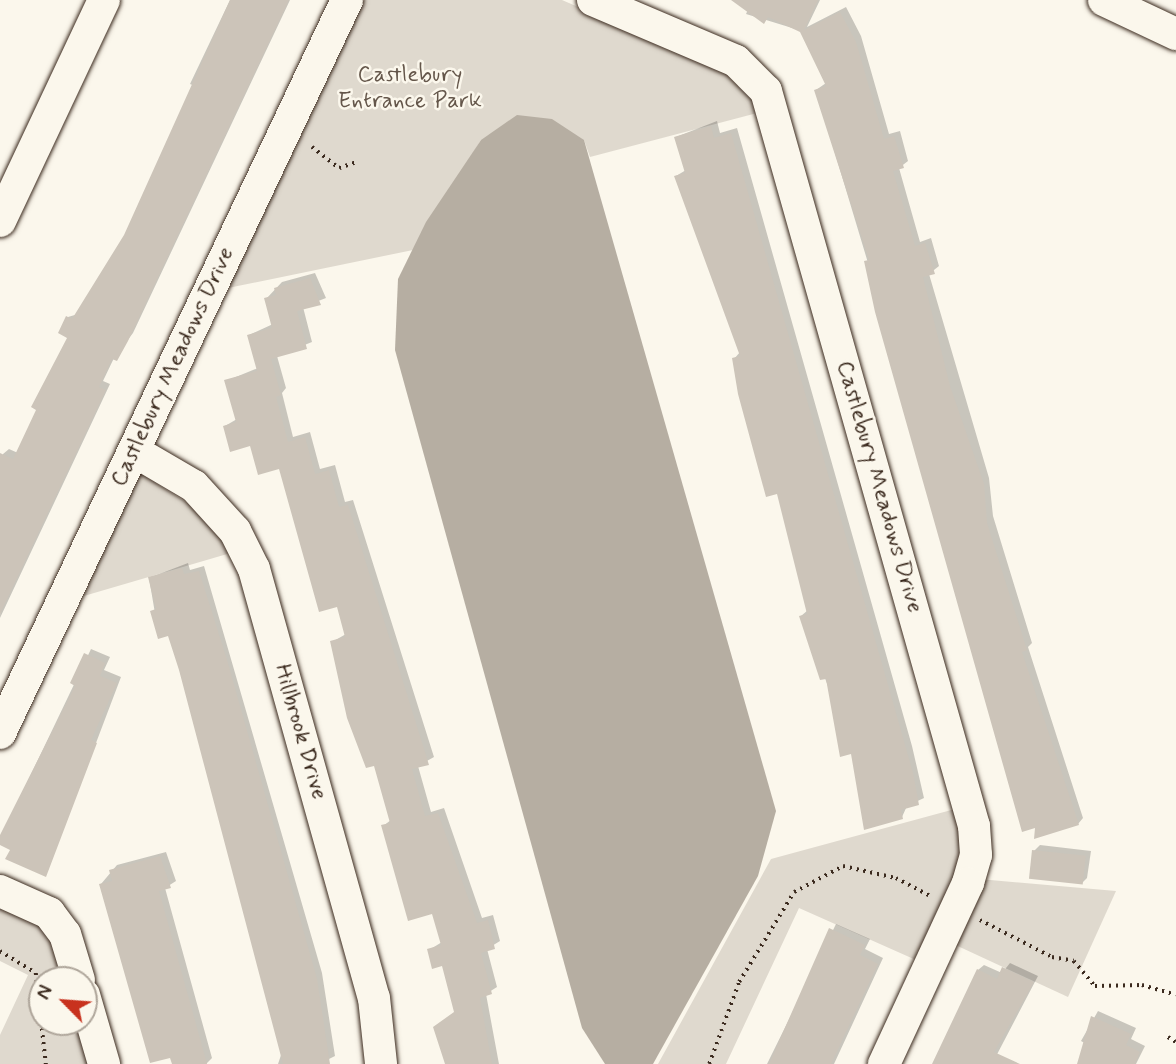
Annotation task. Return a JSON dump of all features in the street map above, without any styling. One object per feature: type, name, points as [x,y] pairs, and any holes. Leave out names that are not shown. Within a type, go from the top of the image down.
[{"type":"street","points":[[0,221],[103,0]]},
{"type":"street","name":"Castlebury Meadows Drive","points":[[0,733],[347,0]]},
{"type":"street","points":[[1104,0],[1168,20]]},
{"type":"street","name":"Castlebury Meadows Drive","points":[[611,3],[736,61],[754,74],[775,115],[974,825],[976,855],[956,909],[884,1064]]},
{"type":"street","name":"Hillbrook Drive","points":[[134,451],[194,486],[235,531],[254,569],[374,998],[381,1064]]},
{"type":"street","points":[[0,891],[49,913],[65,933],[75,966]]},
{"type":"street","points":[[96,1036],[104,1064]]},
{"type":"path","points":[[312,147],[339,167],[356,162]]},
{"type":"path","points":[[709,1064],[725,1009],[749,961],[794,892],[816,877],[844,866],[870,872],[956,909],[1052,957],[1074,961],[1095,986],[1142,985],[1176,995]]},
{"type":"path","points":[[0,951],[36,973],[46,1064]]},
{"type":"path","points":[[1168,1037],[1176,1042]]},
{"type":"green space","name":"Castlebury Entrance Park","points":[[354,0],[562,0],[746,82],[761,112],[590,157],[584,140],[481,140],[413,250],[223,289]]},
{"type":"green space","points":[[138,472],[203,513],[234,552],[77,598]]},
{"type":"green space","points":[[955,809],[966,809],[963,885],[925,964],[799,908],[726,1064],[658,1064],[771,859]]},
{"type":"green space","points":[[979,879],[1116,891],[1068,997],[949,942]]},
{"type":"green space","points":[[0,899],[43,919],[59,966],[28,966],[28,975],[0,961]]},
{"type":"green space","points":[[28,975],[28,1036],[84,1036],[93,1064],[0,1064],[0,1035]]},
{"type":"shaded area","points":[[517,115],[552,119],[584,140],[776,811],[758,876],[653,1064],[605,1064],[582,1028],[395,350],[398,279],[426,222],[481,140]]},
{"type":"building","points":[[230,0],[289,0],[128,341],[117,361],[112,359],[99,387],[106,390],[0,614],[0,453],[13,459],[36,410],[31,407],[67,338],[58,333],[66,316],[72,319],[124,235]]},
{"type":"building","points":[[731,0],[818,0],[804,30],[840,12],[856,42],[884,139],[894,136],[904,168],[893,171],[915,246],[925,243],[935,274],[923,277],[950,386],[984,484],[987,523],[1027,650],[1022,652],[1079,825],[1034,839],[1035,828],[1022,832],[875,312],[864,261],[869,260],[814,90],[826,86],[800,32],[768,17],[764,24]]},
{"type":"building","points":[[711,126],[714,138],[731,133],[913,773],[919,805],[901,810],[903,819],[864,830],[851,754],[840,757],[826,679],[820,680],[799,616],[807,614],[777,494],[766,497],[738,394],[732,358],[740,356],[674,176],[685,173],[674,137]]},
{"type":"building","points":[[310,278],[321,305],[297,311],[307,349],[271,359],[281,395],[276,397],[288,442],[305,437],[315,474],[329,470],[339,507],[348,505],[429,765],[412,769],[425,816],[438,813],[477,923],[488,920],[495,949],[481,953],[492,994],[480,998],[492,1064],[445,1064],[433,1027],[454,1012],[442,966],[432,969],[427,949],[441,945],[432,914],[408,921],[381,825],[390,823],[374,766],[366,768],[347,718],[330,641],[345,637],[337,607],[319,612],[279,469],[258,475],[250,446],[230,452],[223,426],[236,422],[224,380],[257,371],[247,335],[272,328],[264,298],[276,295],[274,288]]},
{"type":"building","points":[[182,568],[184,574],[199,571],[227,660],[317,979],[330,1064],[283,1064],[179,670],[168,636],[158,639],[150,611],[156,609],[148,577]]},
{"type":"building","points":[[84,653],[105,663],[100,676],[117,683],[91,740],[97,743],[46,877],[5,859],[10,850],[0,845],[0,835],[75,686],[70,683]]},
{"type":"building","points":[[1032,850],[1086,856],[1083,884],[1029,879]]},
{"type":"building","points":[[160,856],[171,888],[159,891],[207,1064],[172,1064],[170,1058],[150,1063],[99,884],[112,881],[109,870]]},
{"type":"building","points":[[829,928],[865,945],[860,955],[878,964],[831,1064],[769,1064]]},
{"type":"building","points":[[1002,967],[1034,982],[994,1052],[1020,1064],[932,1064],[977,969],[997,979]]},
{"type":"building","points":[[1091,1016],[1131,1034],[1126,1045],[1140,1052],[1135,1064],[1077,1064]]}]
